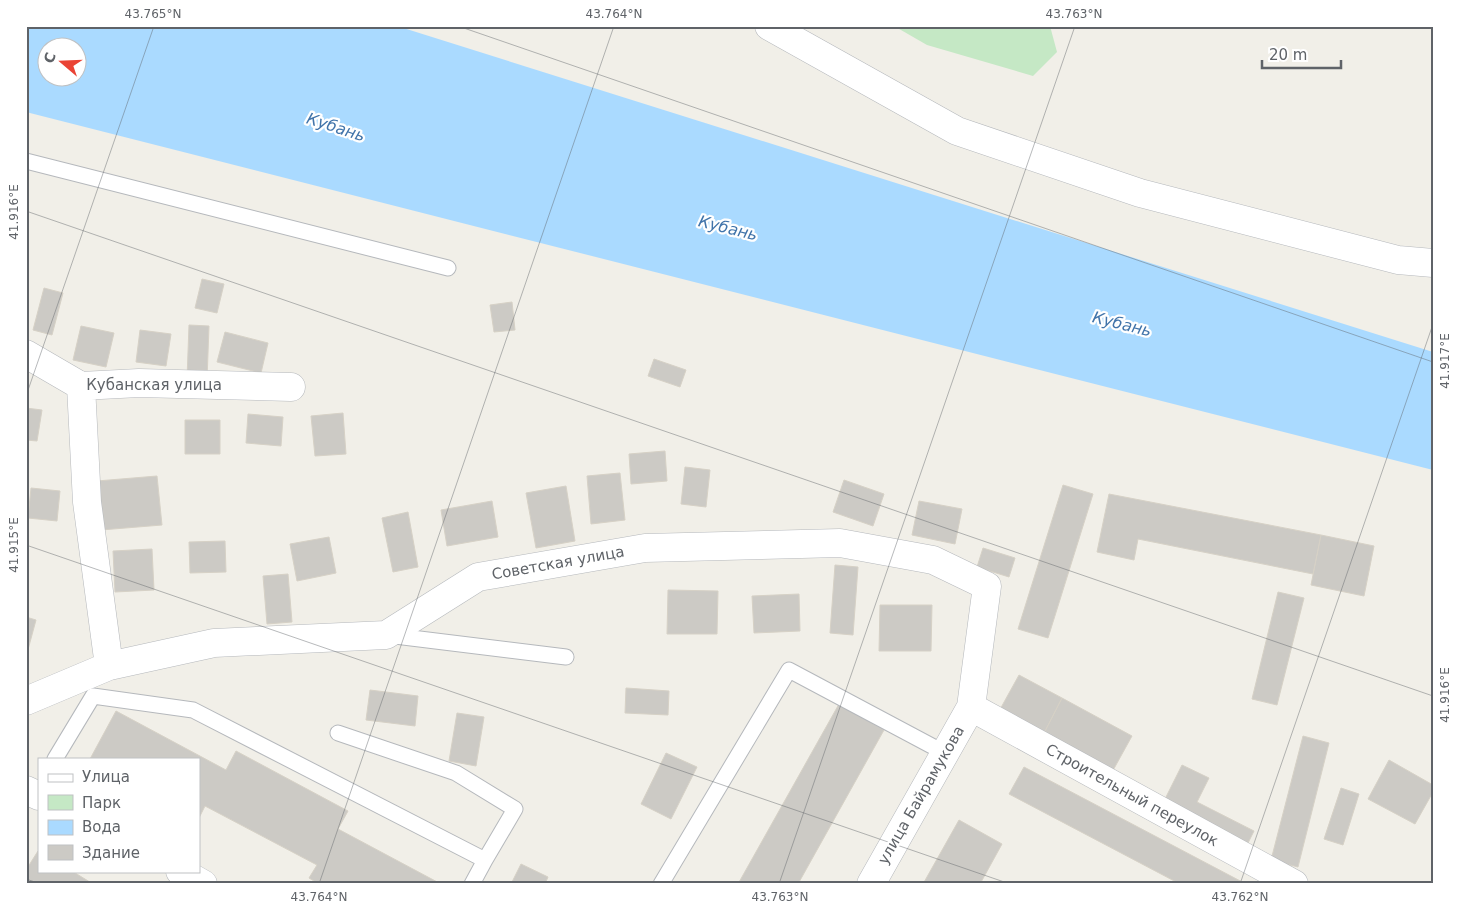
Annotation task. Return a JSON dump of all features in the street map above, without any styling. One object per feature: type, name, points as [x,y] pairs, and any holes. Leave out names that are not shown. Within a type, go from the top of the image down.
[{"type":"street","points":[[769,26],[957,131],[1140,193],[1398,260],[1433,263]]},
{"type":"street","name":"Кубанская улица","points":[[26,354],[81,386],[139,383],[290,387]]},
{"type":"street","points":[[81,386],[87,502],[108,666]]},
{"type":"street","name":"Советская улица","points":[[386,635],[478,576],[645,548],[840,543],[933,560],[987,586],[971,707]]},
{"type":"street","points":[[26,701],[108,666],[214,643],[386,635]]},
{"type":"street","name":"улица Байрамукова","points":[[871,884],[971,707]]},
{"type":"street","name":"Строительный переулок","points":[[971,707],[1294,884]]},
{"type":"street","points":[[182,872],[203,884]]},
{"type":"lane","points":[[26,161],[448,268]]},
{"type":"lane","points":[[386,635],[566,657]]},
{"type":"lane","points":[[661,884],[789,670],[945,753]]},
{"type":"lane","points":[[56,758],[93,696],[193,710],[485,860]]},
{"type":"lane","points":[[338,732],[456,773],[515,809],[472,884]]},
{"type":"green space","points":[[894,26],[1050,26],[1057,52],[1033,76],[927,45]]},
{"type":"water","name":"Кубань","points":[[26,26],[397,26],[1433,352],[1433,470],[26,112]]},
{"type":"building","points":[[202,279],[224,284],[217,313],[195,308]]},
{"type":"building","points":[[44,288],[63,293],[52,335],[33,330]]},
{"type":"building","points":[[512,302],[515,330],[494,332],[490,305]]},
{"type":"building","points":[[189,325],[209,326],[207,380],[187,379]]},
{"type":"building","points":[[81,326],[114,333],[106,367],[73,360]]},
{"type":"building","points":[[140,330],[171,334],[166,366],[136,362]]},
{"type":"building","points":[[225,332],[268,343],[261,373],[217,362]]},
{"type":"building","points":[[654,359],[686,370],[680,387],[648,376]]},
{"type":"building","points":[[26,408],[42,410],[37,441],[26,440]]},
{"type":"building","points":[[343,413],[346,454],[315,456],[311,416]]},
{"type":"building","points":[[248,414],[283,417],[281,446],[246,443]]},
{"type":"building","points":[[185,420],[220,420],[220,454],[185,454]]},
{"type":"building","points":[[665,451],[667,481],[631,484],[629,454]]},
{"type":"building","points":[[685,467],[710,470],[706,507],[681,504]]},
{"type":"building","points":[[620,473],[625,520],[591,524],[587,476]]},
{"type":"building","points":[[157,476],[162,525],[101,530],[97,481]]},
{"type":"building","points":[[844,480],[884,494],[873,526],[833,512]]},
{"type":"building","points":[[1063,485],[1093,494],[1048,638],[1018,629]]},
{"type":"building","points":[[566,486],[575,541],[536,548],[526,493]]},
{"type":"building","points":[[31,488],[60,491],[57,521],[28,518]]},
{"type":"building","points":[[1109,494],[1321,535],[1313,574],[1138,539],[1134,560],[1097,552]]},
{"type":"building","points":[[492,501],[498,537],[447,546],[441,510]]},
{"type":"building","points":[[919,501],[962,509],[955,544],[912,535]]},
{"type":"building","points":[[408,512],[418,567],[393,572],[382,518]]},
{"type":"building","points":[[1321,535],[1374,546],[1364,596],[1311,585]]},
{"type":"building","points":[[329,537],[336,573],[297,581],[290,544]]},
{"type":"building","points":[[225,541],[226,572],[190,573],[189,542]]},
{"type":"building","points":[[983,548],[1015,558],[1009,577],[977,567]]},
{"type":"building","points":[[152,549],[154,590],[115,592],[113,551]]},
{"type":"building","points":[[835,565],[858,567],[853,635],[830,633]]},
{"type":"building","points":[[288,574],[292,622],[267,624],[263,576]]},
{"type":"building","points":[[668,590],[718,591],[717,634],[667,634]]},
{"type":"building","points":[[1278,592],[1304,598],[1277,705],[1252,699]]},
{"type":"building","points":[[799,594],[800,631],[754,633],[752,596]]},
{"type":"building","points":[[880,605],[932,605],[931,651],[879,651]]},
{"type":"building","points":[[26,617],[36,620],[26,657]]},
{"type":"building","points":[[1019,675],[1062,698],[1042,737],[998,713]]},
{"type":"building","points":[[626,688],[669,691],[668,715],[625,713]]},
{"type":"building","points":[[370,690],[418,696],[415,726],[366,720]]},
{"type":"building","points":[[1062,698],[1132,736],[1111,774],[1042,737]]},
{"type":"building","points":[[839,704],[884,730],[798,884],[738,884]]},
{"type":"building","points":[[116,711],[226,770],[236,751],[348,811],[338,829],[441,884],[319,884],[309,878],[317,865],[205,806],[200,816],[200,758],[91,758]]},
{"type":"building","points":[[457,713],[484,717],[476,766],[449,761]]},
{"type":"building","points":[[1303,736],[1329,743],[1298,867],[1271,860]]},
{"type":"building","points":[[666,753],[697,767],[671,819],[641,804]]},
{"type":"building","points":[[1389,760],[1433,785],[1433,792],[1415,824],[1368,799]]},
{"type":"building","points":[[1182,765],[1209,778],[1197,802],[1254,831],[1248,843],[1164,801]]},
{"type":"building","points":[[1024,767],[1246,884],[1180,884],[1009,794]]},
{"type":"building","points":[[1341,788],[1359,794],[1343,845],[1324,839]]},
{"type":"building","points":[[959,820],[1002,844],[980,884],[923,884]]},
{"type":"building","points":[[38,851],[38,872],[74,872],[93,884],[26,884],[26,870]]},
{"type":"building","points":[[521,864],[548,877],[545,884],[511,884]]}]
